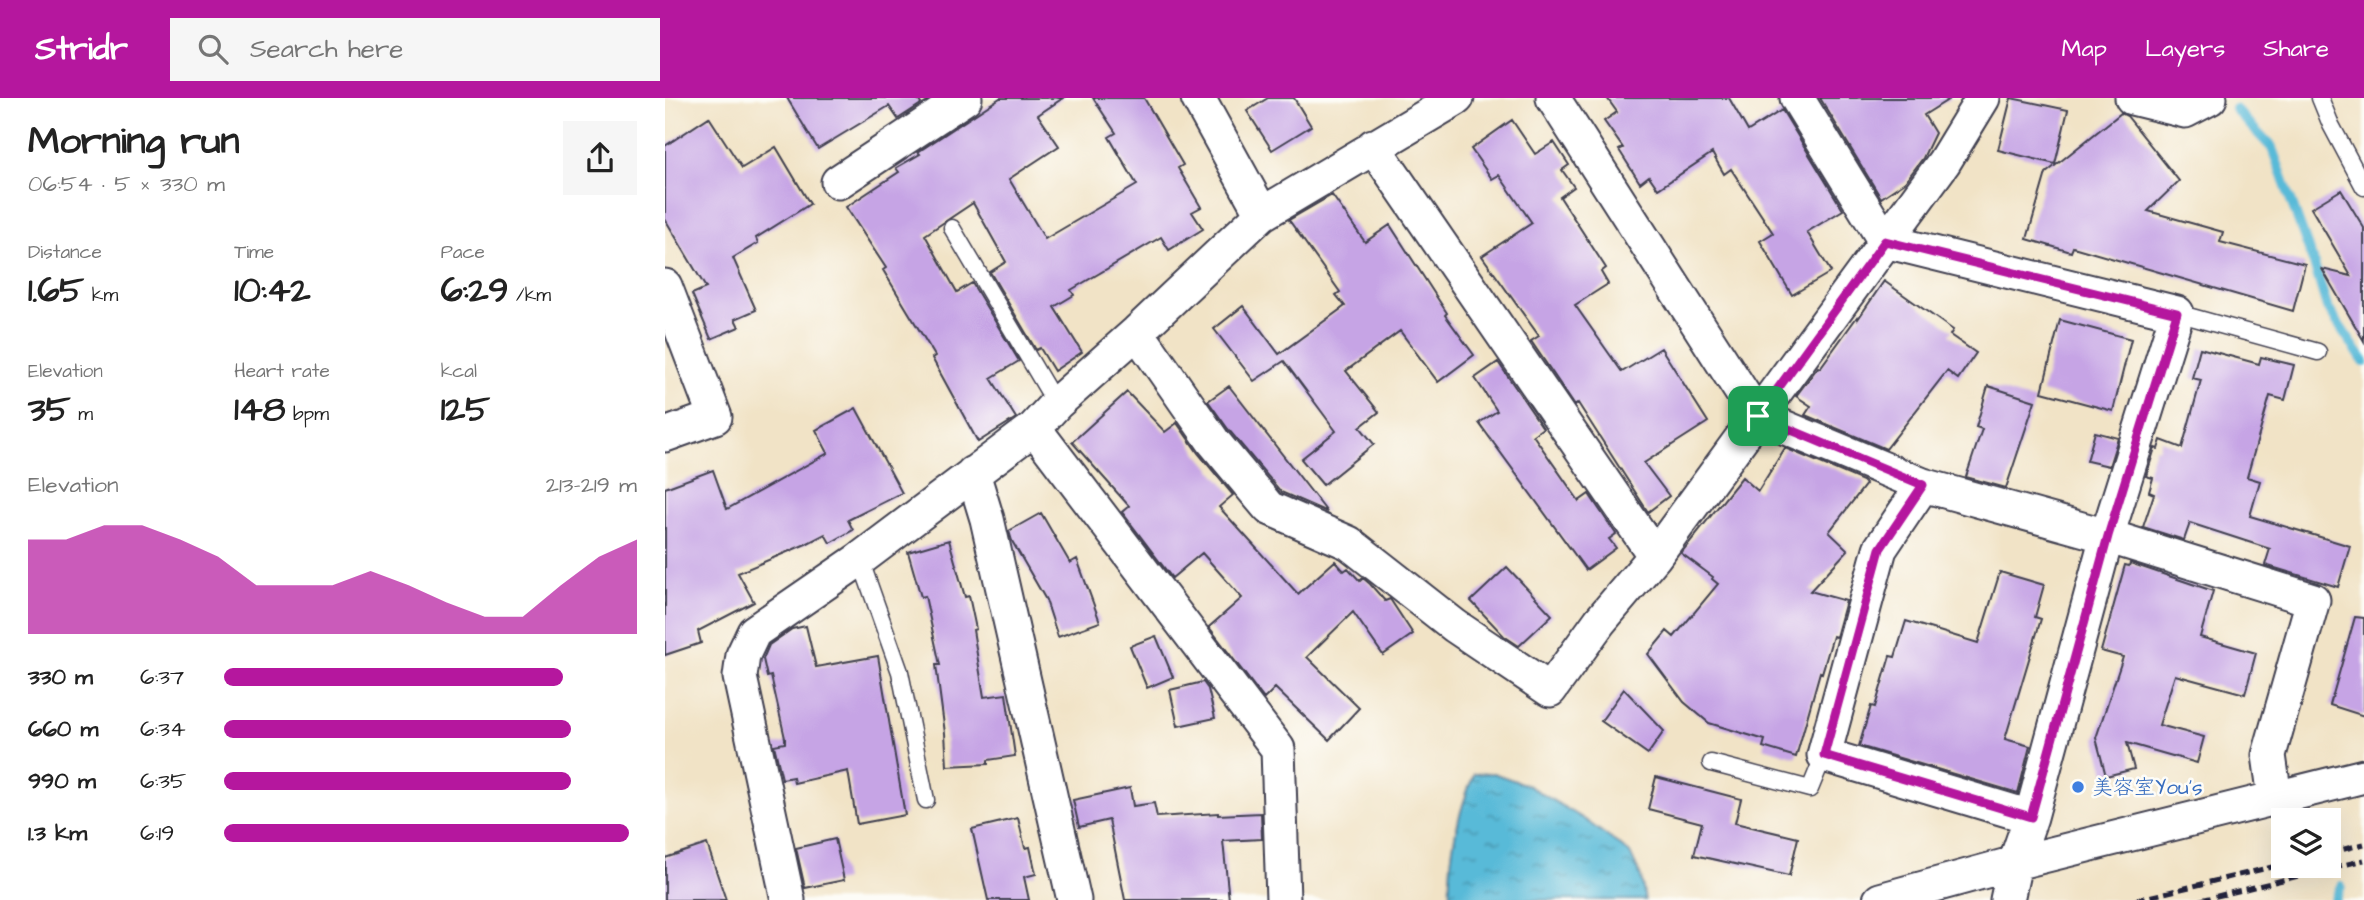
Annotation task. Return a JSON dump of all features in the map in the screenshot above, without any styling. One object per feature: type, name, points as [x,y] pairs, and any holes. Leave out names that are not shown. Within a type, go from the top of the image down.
[{"type":"street","points":[[838,182],[965,98]]},
{"type":"street","points":[[1198,98],[1262,214]]},
{"type":"street","points":[[788,900],[740,677],[743,654],[754,632],[860,559],[1045,416],[1262,214],[1457,98]]},
{"type":"street","points":[[1553,98],[1758,416],[1923,485],[2108,536],[2313,600],[2269,755],[2274,798]]},
{"type":"street","points":[[1797,98],[1885,241],[2177,313],[2108,536],[2031,817],[2015,863],[2007,900]]},
{"type":"street","points":[[1137,332],[1213,441],[1269,508],[1349,543],[1455,626],[1550,690],[1600,621],[1655,556],[1944,162],[1983,98]]},
{"type":"street","points":[[2132,98],[2185,111],[2210,98]]},
{"type":"street","points":[[1373,146],[1655,556]]},
{"type":"street","points":[[665,286],[715,417],[665,435]]},
{"type":"street","points":[[1045,416],[1278,749],[1283,900]]},
{"type":"street","points":[[973,473],[987,519],[1074,900]]},
{"type":"street","points":[[1923,485],[1880,549],[1824,755],[2031,817]]},
{"type":"street","points":[[1880,900],[2015,863],[2364,776]]},
{"type":"lane","points":[[2320,98],[2331,125],[2364,187]]},
{"type":"lane","points":[[952,228],[1045,416]]},
{"type":"lane","points":[[2177,313],[2318,352]]},
{"type":"lane","points":[[860,559],[900,672],[926,800]]},
{"type":"lane","points":[[1711,763],[1810,789],[1824,755]]},
{"type":"water","points":[[1493,773],[1527,785],[1584,819],[1630,853],[1641,877],[1645,900],[1450,900],[1452,852],[1468,789],[1474,774]]},
{"type":"building","points":[[787,98],[917,98],[921,104],[898,119],[889,106],[818,149]]},
{"type":"building","points":[[1000,98],[1063,98],[1038,115],[1059,146],[1009,179],[1045,239],[1137,185],[1109,137],[1116,133],[1093,98],[1144,98],[1183,165],[1178,168],[1201,207],[1192,212],[1203,229],[1169,250],[1161,237],[1071,290],[1074,295],[1054,307],[1082,352],[1054,371],[1040,348],[1036,350],[990,272],[1006,262],[973,203],[925,235],[957,292],[972,283],[1019,361],[991,378],[1016,418],[978,442],[932,358],[935,356],[883,270],[886,268],[846,207],[899,172],[896,168],[920,154],[918,152]]},
{"type":"building","points":[[1268,98],[1294,98],[1311,126],[1272,150],[1247,111]]},
{"type":"building","points":[[1607,98],[1729,98],[1748,131],[1782,110],[1843,210],[1807,232],[1831,272],[1792,295],[1760,241],[1773,233],[1731,169],[1724,174],[1712,153],[1658,189],[1649,176],[1640,183],[1619,150],[1623,148],[1604,121],[1617,112]]},
{"type":"building","points":[[1820,98],[1951,98],[1924,115],[1935,133],[1923,158],[1905,182],[1881,198]]},
{"type":"building","points":[[2011,98],[2068,110],[2055,164],[1998,150]]},
{"type":"building","points":[[2121,113],[2127,116],[2179,181],[2148,211],[2223,232],[2220,242],[2305,264],[2293,311],[2073,247],[2071,252],[2027,239],[2046,173]]},
{"type":"building","points":[[709,117],[742,168],[776,147],[810,204],[756,238],[758,243],[733,258],[756,310],[735,319],[739,327],[711,339],[692,294],[706,288],[665,219],[665,146]]},
{"type":"building","points":[[1512,120],[1535,154],[1554,142],[1569,165],[1562,170],[1574,187],[1560,197],[1606,268],[1601,272],[1608,284],[1575,305],[1622,372],[1661,348],[1708,422],[1644,463],[1669,496],[1648,512],[1578,403],[1575,406],[1531,341],[1539,336],[1482,256],[1532,223],[1499,175],[1492,179],[1471,149]]},
{"type":"building","points":[[2341,190],[2364,228],[2364,341],[2322,269],[2351,276],[2311,208]]},
{"type":"building","points":[[1332,195],[1365,242],[1390,225],[1447,313],[1445,315],[1474,355],[1438,382],[1400,331],[1346,371],[1379,412],[1360,427],[1374,444],[1323,485],[1301,459],[1336,431],[1284,361],[1254,381],[1214,329],[1243,306],[1279,354],[1345,306],[1336,295],[1340,292],[1289,220]]},
{"type":"building","points":[[1884,281],[1953,330],[1950,335],[1976,353],[1958,379],[1947,371],[1886,449],[1805,415],[1811,406],[1796,396],[1857,317],[1858,319]]},
{"type":"building","points":[[2060,320],[2131,339],[2113,411],[2042,392]]},
{"type":"building","points":[[2200,348],[2259,364],[2261,357],[2294,365],[2285,400],[2270,396],[2247,477],[2260,481],[2250,516],[2350,546],[2338,587],[2265,565],[2270,549],[2190,523],[2184,540],[2143,527],[2154,494],[2149,492],[2153,478],[2146,476],[2155,448],[2158,449],[2161,440],[2182,448],[2201,380],[2192,378]]},
{"type":"building","points":[[1498,362],[1543,428],[1533,435],[1579,501],[1589,494],[1616,534],[1609,539],[1616,548],[1586,570],[1479,423],[1497,411],[1475,378]]},
{"type":"building","points":[[1229,386],[1327,512],[1281,492],[1228,429],[1208,401]]},
{"type":"building","points":[[1988,386],[2035,401],[2006,488],[1966,477],[1982,429],[1976,427]]},
{"type":"building","points":[[1127,392],[1165,432],[1177,423],[1233,495],[1219,507],[1298,594],[1335,561],[1344,571],[1348,568],[1360,581],[1363,578],[1385,601],[1390,599],[1413,634],[1383,655],[1353,612],[1307,657],[1359,708],[1329,740],[1275,688],[1264,699],[1209,627],[1242,598],[1202,553],[1172,578],[1122,512],[1129,506],[1072,442]]},
{"type":"building","points":[[856,408],[902,493],[848,520],[853,530],[830,543],[825,534],[738,573],[754,602],[698,631],[701,643],[665,655],[665,488],[713,470],[727,509],[828,453],[816,430]]},
{"type":"building","points":[[2095,432],[2118,438],[2109,466],[2087,461]]},
{"type":"building","points":[[1785,448],[1866,484],[1829,532],[1848,550],[1810,591],[1846,601],[1836,637],[1833,636],[1822,673],[1820,672],[1796,757],[1763,747],[1765,740],[1709,723],[1684,702],[1648,654],[1667,631],[1674,637],[1718,584],[1713,577],[1681,553],[1742,477],[1758,491]]},
{"type":"building","points":[[1041,513],[1070,563],[1077,559],[1100,622],[1058,637],[1046,600],[1009,531]]},
{"type":"building","points":[[949,540],[965,597],[969,596],[984,697],[1006,694],[1015,756],[988,760],[988,764],[947,766],[936,665],[940,665],[925,596],[921,597],[908,552]]},
{"type":"building","points":[[2130,563],[2213,591],[2200,637],[2256,653],[2245,694],[2175,675],[2159,725],[2204,737],[2197,763],[2127,743],[2134,769],[2106,776],[2096,738],[2123,657],[2101,651],[2125,565],[2129,566]]},
{"type":"building","points":[[1507,567],[1552,615],[1519,646],[1504,636],[1471,601]]},
{"type":"building","points":[[2000,572],[2044,585],[2035,617],[2041,619],[2005,739],[2030,746],[2018,793],[1859,746],[1871,706],[1875,707],[1890,656],[1895,657],[1906,621],[1978,643]]},
{"type":"building","points":[[2355,617],[2364,618],[2364,716],[2330,705]]},
{"type":"building","points":[[806,626],[816,667],[878,656],[905,815],[857,824],[848,771],[794,783],[793,777],[782,779],[774,745],[785,743],[785,738],[771,676],[767,677],[763,659],[769,645],[792,629]]},
{"type":"building","points":[[1156,636],[1173,677],[1147,688],[1130,646]]},
{"type":"building","points":[[1203,682],[1208,689],[1215,718],[1178,726],[1170,690]]},
{"type":"building","points":[[1624,689],[1664,731],[1648,754],[1601,721]]},
{"type":"building","points":[[1656,777],[1741,799],[1735,823],[1798,838],[1789,876],[1694,855],[1702,823],[1648,809]]},
{"type":"building","points":[[1130,788],[1133,806],[1154,803],[1157,817],[1261,813],[1262,839],[1223,841],[1229,900],[1125,900],[1109,820],[1079,827],[1073,800]]},
{"type":"building","points":[[1018,818],[1025,848],[1030,847],[1036,874],[1024,877],[1029,900],[988,900],[972,829]]},
{"type":"building","points":[[835,839],[844,880],[805,888],[796,848]]},
{"type":"building","points":[[707,844],[726,900],[665,900],[665,858]]},
{"type":"waterway","points":[[2235,109],[2272,148],[2327,307],[2364,362]]},
{"type":"waterway","points":[[2335,900],[2341,886]]},
{"type":"railway","points":[[2341,850],[2364,844]]},
{"type":"railway","points":[[2201,900],[2364,860]]},
{"type":"railway","points":[[2136,900],[2271,867]]},
{"type":"place","name":"美容室You's","points":[[2078,787]]},
{"type":"route","points":[[1885,241],[2177,313],[2108,536],[2031,817],[1824,755],[1880,549],[1923,485],[1758,416],[1885,241]]}]
